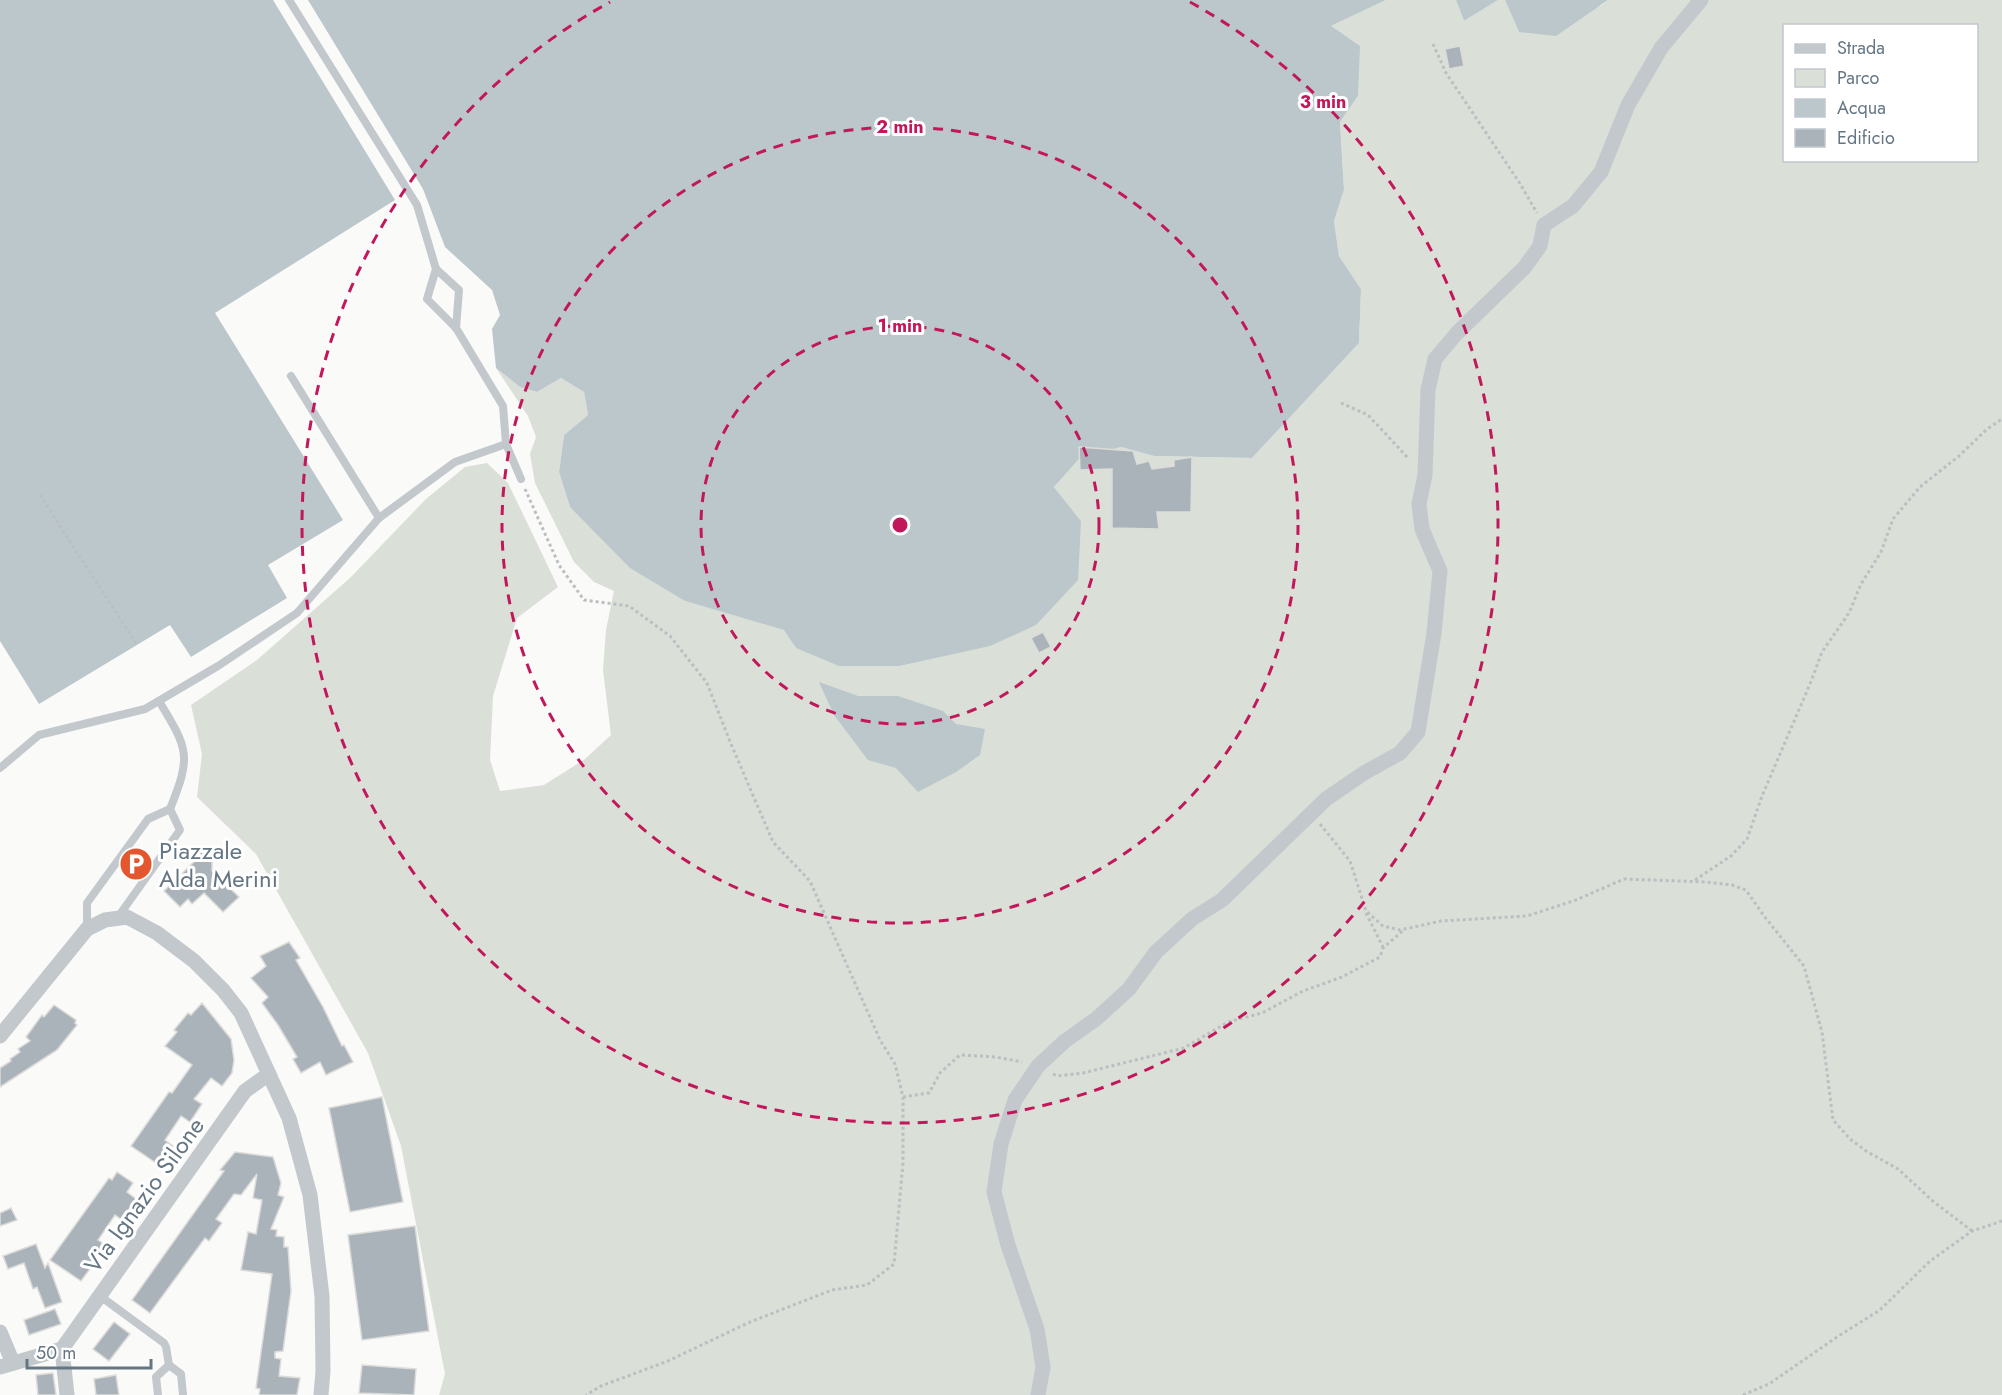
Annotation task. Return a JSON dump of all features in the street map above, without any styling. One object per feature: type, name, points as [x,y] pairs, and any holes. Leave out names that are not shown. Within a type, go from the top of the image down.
[{"type":"street","points":[[1038,1395],[1043,1367],[1037,1329],[1008,1245],[994,1192],[1001,1144],[1015,1100],[1038,1066],[1129,989],[1156,952],[1192,919],[1222,900],[1326,799],[1364,773],[1400,753],[1418,732],[1434,633],[1440,571],[1422,529],[1419,504],[1425,475],[1428,390],[1435,359],[1457,333],[1524,268],[1540,246],[1544,225],[1573,206],[1601,172],[1629,105],[1661,48],[1701,0]]},
{"type":"street","points":[[0,1036],[87,929],[105,920],[127,917],[157,933],[194,961],[215,983],[241,1013],[289,1118],[310,1195],[322,1296],[321,1395]]},
{"type":"street","name":"Via Ignazio Silone","points":[[62,1349],[245,1091],[269,1074]]},
{"type":"street","points":[[0,1332],[6,1365],[62,1349],[67,1395]]},
{"type":"lane","points":[[289,0],[417,205],[436,269],[459,290],[456,328]]},
{"type":"lane","points":[[436,269],[427,299],[456,328],[503,406],[506,444],[521,479]]},
{"type":"lane","points":[[291,376],[380,518]]},
{"type":"lane","points":[[0,768],[39,735],[145,709],[218,666],[297,613],[380,518],[455,462],[506,444]]},
{"type":"lane","points":[[87,929],[87,903],[148,819],[170,808],[182,779],[185,760],[183,747],[178,732],[159,701]]},
{"type":"lane","points":[[117,918],[180,830],[170,808]]},
{"type":"lane","points":[[100,1296],[164,1343],[169,1365],[181,1374],[183,1395]]},
{"type":"lane","points":[[158,1395],[156,1377],[169,1365]]},
{"type":"path","points":[[1433,44],[1446,74],[1519,182],[1544,225]]},
{"type":"path","points":[[1341,403],[1368,416],[1425,475]]},
{"type":"path","points":[[1694,881],[1731,856],[1747,839],[1822,652],[1849,613],[1862,584],[1881,552],[1893,519],[1920,487],[1959,456],[1987,429],[2002,419]]},
{"type":"path","points":[[521,479],[559,565],[584,600],[629,606],[670,636],[707,683],[773,842],[810,881],[880,1040],[895,1064],[903,1097],[903,1163],[894,1264],[867,1285],[832,1290],[750,1322],[668,1361],[601,1386],[586,1395]]},
{"type":"path","points":[[40,495],[137,645]]},
{"type":"path","points":[[1311,814],[1331,835],[1350,861],[1365,911],[1383,948]]},
{"type":"path","points":[[1365,911],[1383,926],[1400,930],[1441,921],[1527,916],[1576,900],[1624,879],[1694,881],[1732,885],[1746,890],[1804,966],[1822,1032],[1833,1120],[1866,1151],[1898,1169],[1934,1202],[1972,1231]]},
{"type":"path","points":[[903,1097],[929,1093],[940,1073],[960,1055],[996,1057],[1038,1066],[1057,1076],[1083,1073],[1184,1048],[1228,1022],[1262,1012],[1303,991],[1342,977],[1380,957],[1383,948],[1405,929]]},
{"type":"path","points":[[1743,1395],[1769,1384],[1880,1310],[1930,1261],[1972,1231],[2002,1221]]},
{"type":"green space","points":[[1386,0],[1456,0],[1464,21],[1498,0],[1505,0],[1519,32],[1602,5],[1608,0],[2002,0],[2002,1395],[439,1395],[445,1374],[401,1146],[368,1053],[256,854],[197,797],[202,754],[191,705],[257,660],[350,578],[426,499],[465,467],[487,463],[508,483],[558,587],[517,618],[493,696],[490,760],[500,791],[544,785],[585,759],[611,735],[603,670],[606,630],[614,591],[594,582],[574,562],[535,483],[530,454],[536,437],[528,416],[496,368],[520,387],[537,392],[561,378],[584,392],[588,415],[564,435],[559,472],[570,507],[685,601],[785,630],[796,648],[1081,521],[1054,487],[1079,459],[1121,447],[1154,456],[1252,458],[1359,343],[1361,289],[1339,256],[1334,221],[1344,190],[1340,122],[1358,96],[1331,26]]},
{"type":"water","points":[[0,0],[273,0],[395,200],[215,313],[343,520],[268,565],[287,598],[191,657],[170,625],[39,704],[0,641]]},
{"type":"water","points":[[308,0],[1386,0],[1331,26],[1360,46],[1358,96],[1340,122],[1344,190],[1334,221],[1339,256],[1361,289],[1359,343],[1252,458],[1154,456],[1121,447],[1079,459],[1054,487],[1081,521],[1078,580],[1036,625],[990,646],[899,666],[839,666],[796,648],[784,630],[685,601],[630,568],[570,507],[559,472],[564,435],[588,415],[584,392],[561,378],[537,392],[520,387],[496,368],[492,329],[500,315],[492,290],[445,247],[423,189]]},
{"type":"water","points":[[1456,0],[1498,0],[1464,21]]},
{"type":"water","points":[[1505,0],[1608,0],[1556,36],[1519,32]]},
{"type":"water","points":[[819,682],[858,696],[898,696],[943,711],[956,724],[985,729],[980,755],[956,772],[918,792],[896,768],[868,760],[834,715]]},
{"type":"building","points":[[1460,46],[1464,66],[1449,69],[1445,49]]},
{"type":"building","points":[[1079,447],[1133,451],[1137,464],[1149,461],[1152,469],[1174,466],[1174,460],[1192,457],[1191,512],[1157,512],[1159,529],[1112,528],[1112,469],[1080,470]]},
{"type":"building","points":[[1043,632],[1051,647],[1039,653],[1031,638]]},
{"type":"building","points":[[212,851],[212,871],[239,897],[223,912],[204,893],[192,904],[188,899],[180,907],[164,891],[198,858],[198,852]]},
{"type":"building","points":[[289,942],[300,958],[296,960],[353,1062],[326,1075],[320,1062],[301,1073],[293,1059],[297,1057],[262,1003],[268,997],[251,978],[266,966],[260,956]]},
{"type":"building","points":[[202,1003],[231,1039],[234,1060],[232,1073],[222,1086],[211,1078],[194,1099],[202,1104],[190,1122],[181,1116],[165,1140],[174,1147],[159,1165],[131,1146],[169,1092],[172,1093],[192,1065],[165,1046],[177,1032],[174,1030],[188,1013],[191,1015]]},
{"type":"building","points":[[54,1005],[76,1020],[77,1025],[57,1050],[0,1087],[0,1068],[11,1061],[10,1059],[20,1052],[18,1049],[30,1041],[26,1037],[42,1015],[44,1017]]},
{"type":"building","points":[[382,1097],[403,1202],[350,1212],[329,1108]]},
{"type":"building","points":[[235,1152],[273,1157],[281,1183],[278,1195],[284,1197],[271,1229],[277,1230],[276,1236],[284,1237],[284,1247],[288,1247],[291,1291],[283,1351],[275,1352],[275,1358],[281,1359],[279,1376],[300,1378],[297,1395],[259,1395],[260,1389],[256,1388],[272,1274],[241,1270],[248,1232],[256,1234],[262,1200],[253,1198],[257,1174],[241,1195],[234,1194],[216,1219],[222,1223],[209,1241],[205,1238],[150,1313],[132,1300],[224,1171],[220,1170]]},
{"type":"building","points":[[117,1172],[133,1183],[127,1192],[136,1199],[122,1220],[115,1215],[98,1240],[107,1246],[81,1281],[50,1260],[109,1178],[112,1180]]},
{"type":"building","points":[[11,1208],[17,1220],[0,1226],[0,1213]]},
{"type":"building","points":[[415,1226],[429,1331],[362,1340],[348,1235]]},
{"type":"building","points":[[36,1244],[45,1268],[48,1263],[62,1302],[45,1308],[37,1287],[33,1289],[24,1263],[8,1269],[3,1256]]},
{"type":"building","points":[[55,1309],[61,1324],[29,1335],[24,1320]]},
{"type":"building","points":[[114,1322],[130,1334],[109,1361],[93,1349]]},
{"type":"building","points":[[362,1365],[416,1369],[414,1395],[359,1393]]},
{"type":"building","points":[[53,1373],[56,1395],[38,1395],[36,1375]]},
{"type":"building","points":[[116,1375],[119,1395],[96,1395],[94,1379]]},
{"type":"place","name":"Piazzale Alda Merini","points":[[136,864]]}]
